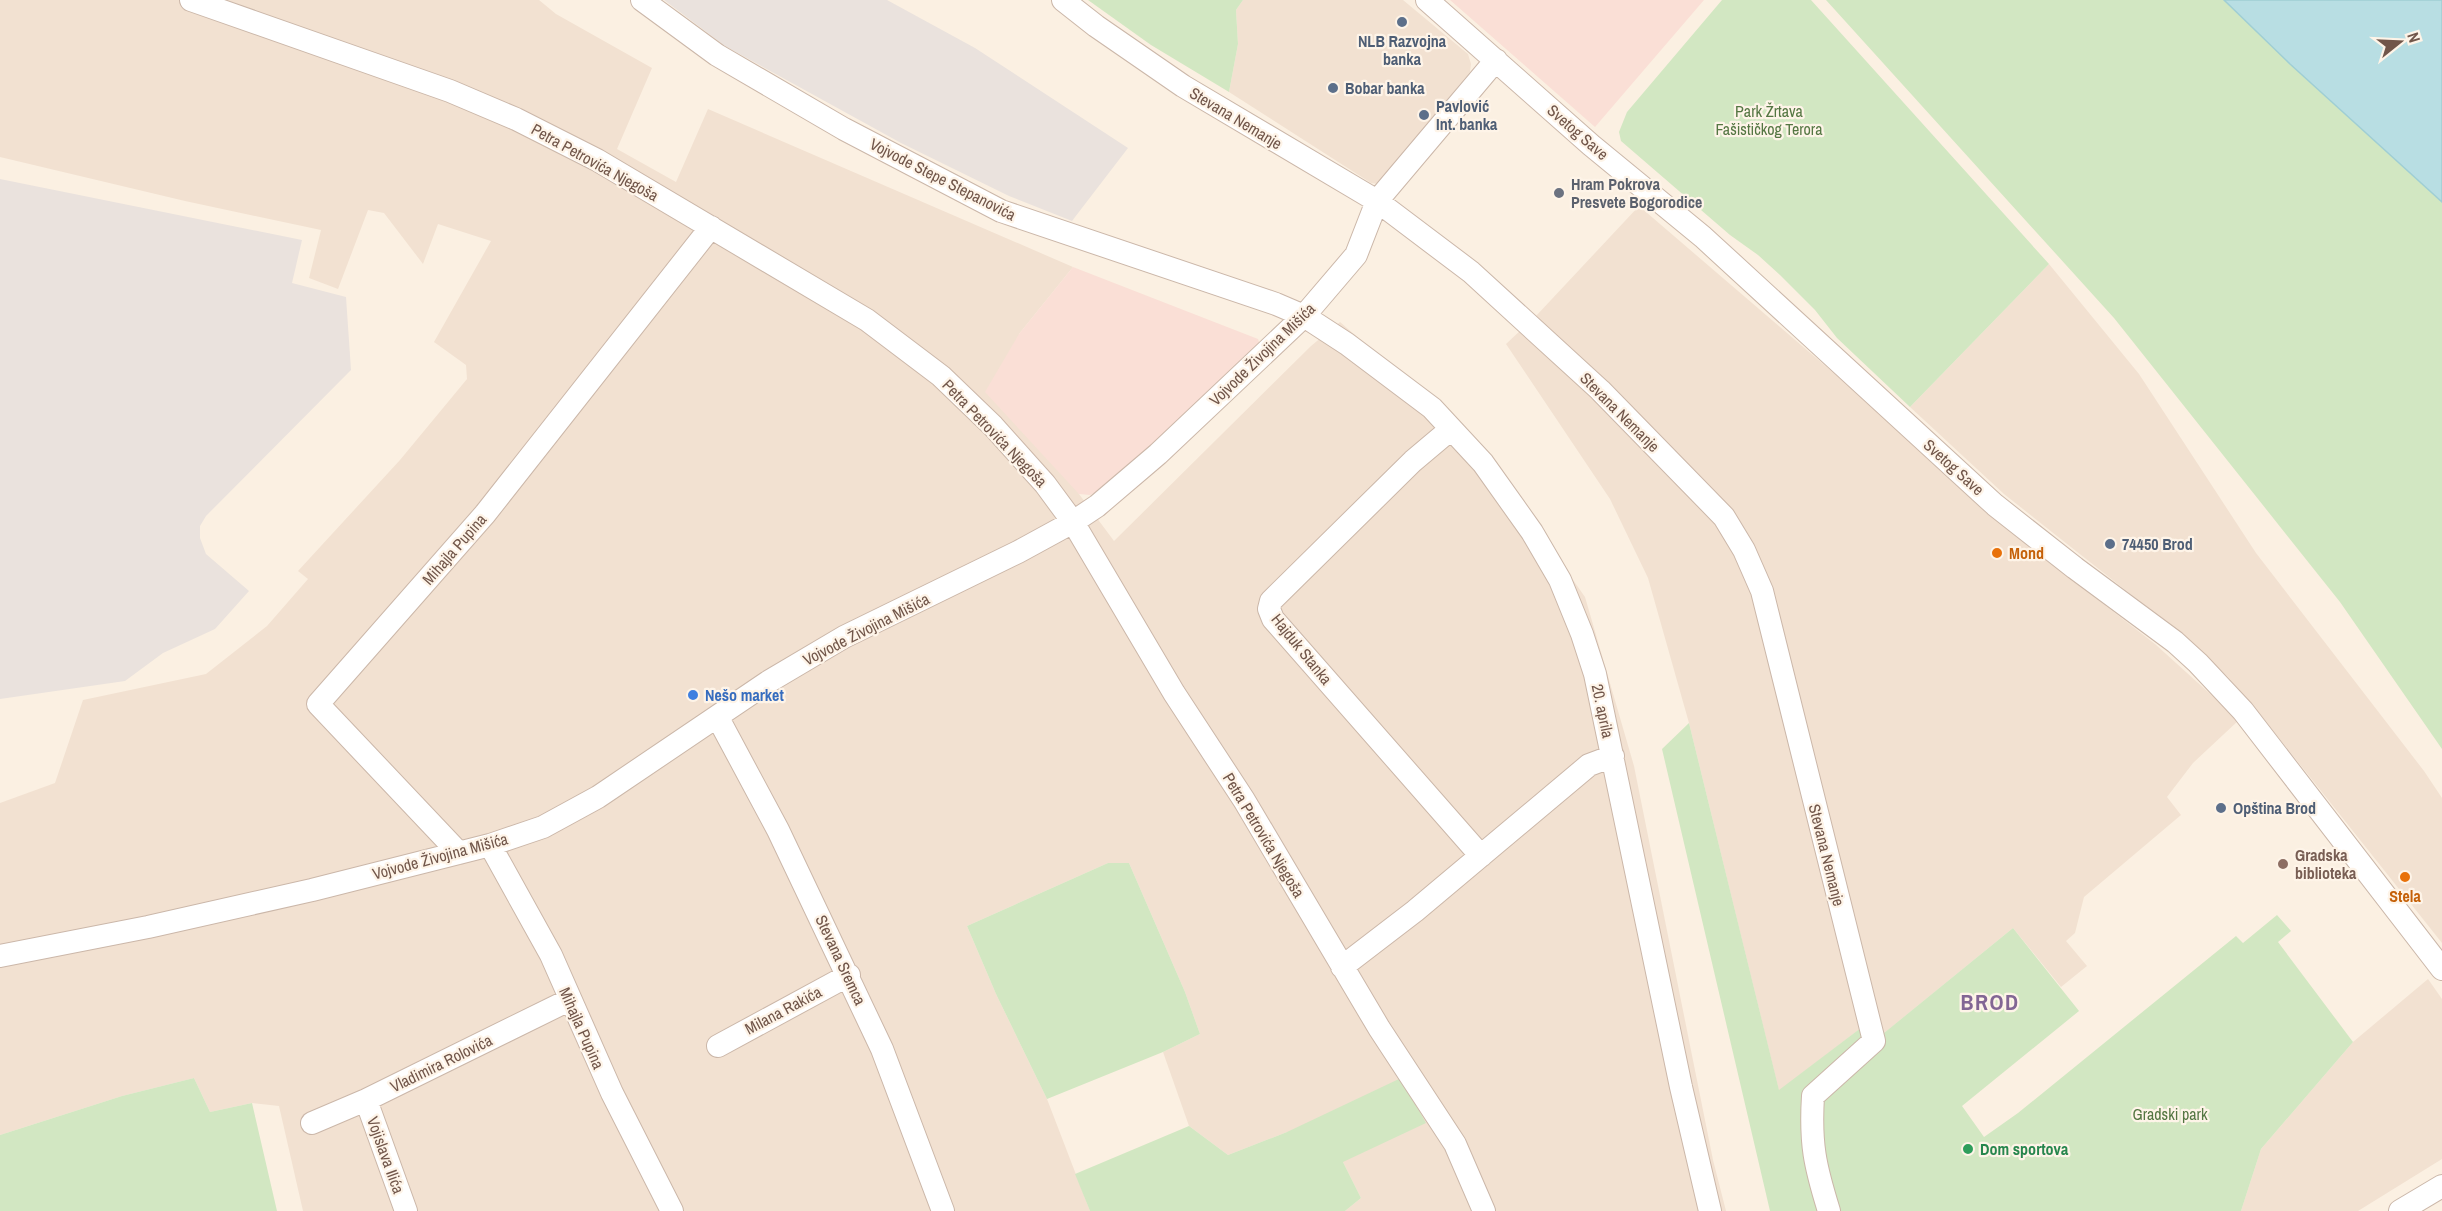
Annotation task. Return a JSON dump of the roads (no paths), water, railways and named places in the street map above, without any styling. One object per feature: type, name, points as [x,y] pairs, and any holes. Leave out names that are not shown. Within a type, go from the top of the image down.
[{"type":"street","name":"Petra Petrovića Njegoša","points":[[191,0],[450,91],[516,119],[597,160],[867,320],[941,376],[993,426],[1045,484],[1073,522],[1174,693],[1244,801],[1342,967],[1455,1144],[1484,1211]]},
{"type":"street","name":"Vojvode Stepe Stepanovića","points":[[642,0],[717,55],[844,129],[1001,211],[1265,300],[1304,316]]},
{"type":"street","name":"Stevana Nemanje","points":[[1063,0],[1182,86],[1377,201],[1471,272],[1600,390],[1724,517],[1744,550],[1762,591],[1874,1041],[1813,1096],[1812,1152],[1829,1211]]},
{"type":"street","name":"Svetog Save","points":[[1427,0],[1702,237],[1995,505],[2175,642],[2198,663],[2243,711],[2442,969]]},
{"type":"street","name":"Vojvode Živojina Mišića","points":[[0,956],[148,927],[312,890],[490,845],[543,827],[598,797],[718,718],[768,682],[844,637],[1007,558],[1073,522],[1097,506],[1158,454],[1304,316],[1356,255],[1377,201],[1496,60]]},
{"type":"street","name":"Mihajla Pupina","points":[[459,853],[318,704],[485,514],[711,227]]},
{"type":"street","name":"20. aprila","points":[[1304,316],[1347,344],[1432,408],[1483,463],[1532,532],[1560,580],[1595,674],[1681,1086],[1710,1211]]},
{"type":"street","name":"Hajduk Stanka","points":[[1451,429],[1413,461],[1271,601],[1269,609],[1273,618],[1480,856]]},
{"type":"street","name":"Stevana Sremca","points":[[718,718],[778,830],[849,975],[882,1048],[943,1211]]},
{"type":"street","points":[[1342,967],[1589,765],[1613,756]]},
{"type":"street","name":"Mihajla Pupina","points":[[490,845],[551,955],[612,1093],[672,1211]]},
{"type":"street","name":"Milana Rakića","points":[[718,1046],[849,975]]},
{"type":"street","name":"Vladimira Rolovića","points":[[312,1122],[366,1100],[569,1000]]},
{"type":"street","name":"Vojislava Ilića","points":[[366,1100],[406,1211]]},
{"type":"street","points":[[2400,1211],[2442,1186]]},
{"type":"water","points":[[2224,0],[2442,0],[2442,202],[2290,64]]},
{"type":"place","name":"NLB Razvojna banka","points":[[1402,22]]},
{"type":"place","name":"Bobar banka","points":[[1333,88]]},
{"type":"place","name":"Pavlović Int. banka","points":[[1424,115]]},
{"type":"place","name":"Hram Pokrova Presvete Bogorodice","points":[[1559,193]]},
{"type":"place","name":"74450 Brod","points":[[2110,544]]},
{"type":"place","name":"Mond","points":[[1997,553]]},
{"type":"place","name":"Nešo market","points":[[693,695]]},
{"type":"place","name":"Opština Brod","points":[[2221,808]]},
{"type":"place","name":"Gradska biblioteka","points":[[2283,864]]},
{"type":"place","name":"Stela","points":[[2405,877]]},
{"type":"place","name":"Dom sportova","points":[[1968,1149]]},
{"type":"district","name":"BROD","points":[[1990,1002]]},
{"type":"park label","name":"Park Žrtava Fašističkog Terora","points":[[1769,120]]},
{"type":"park label","name":"Gradski park","points":[[2170,1114]]}]
